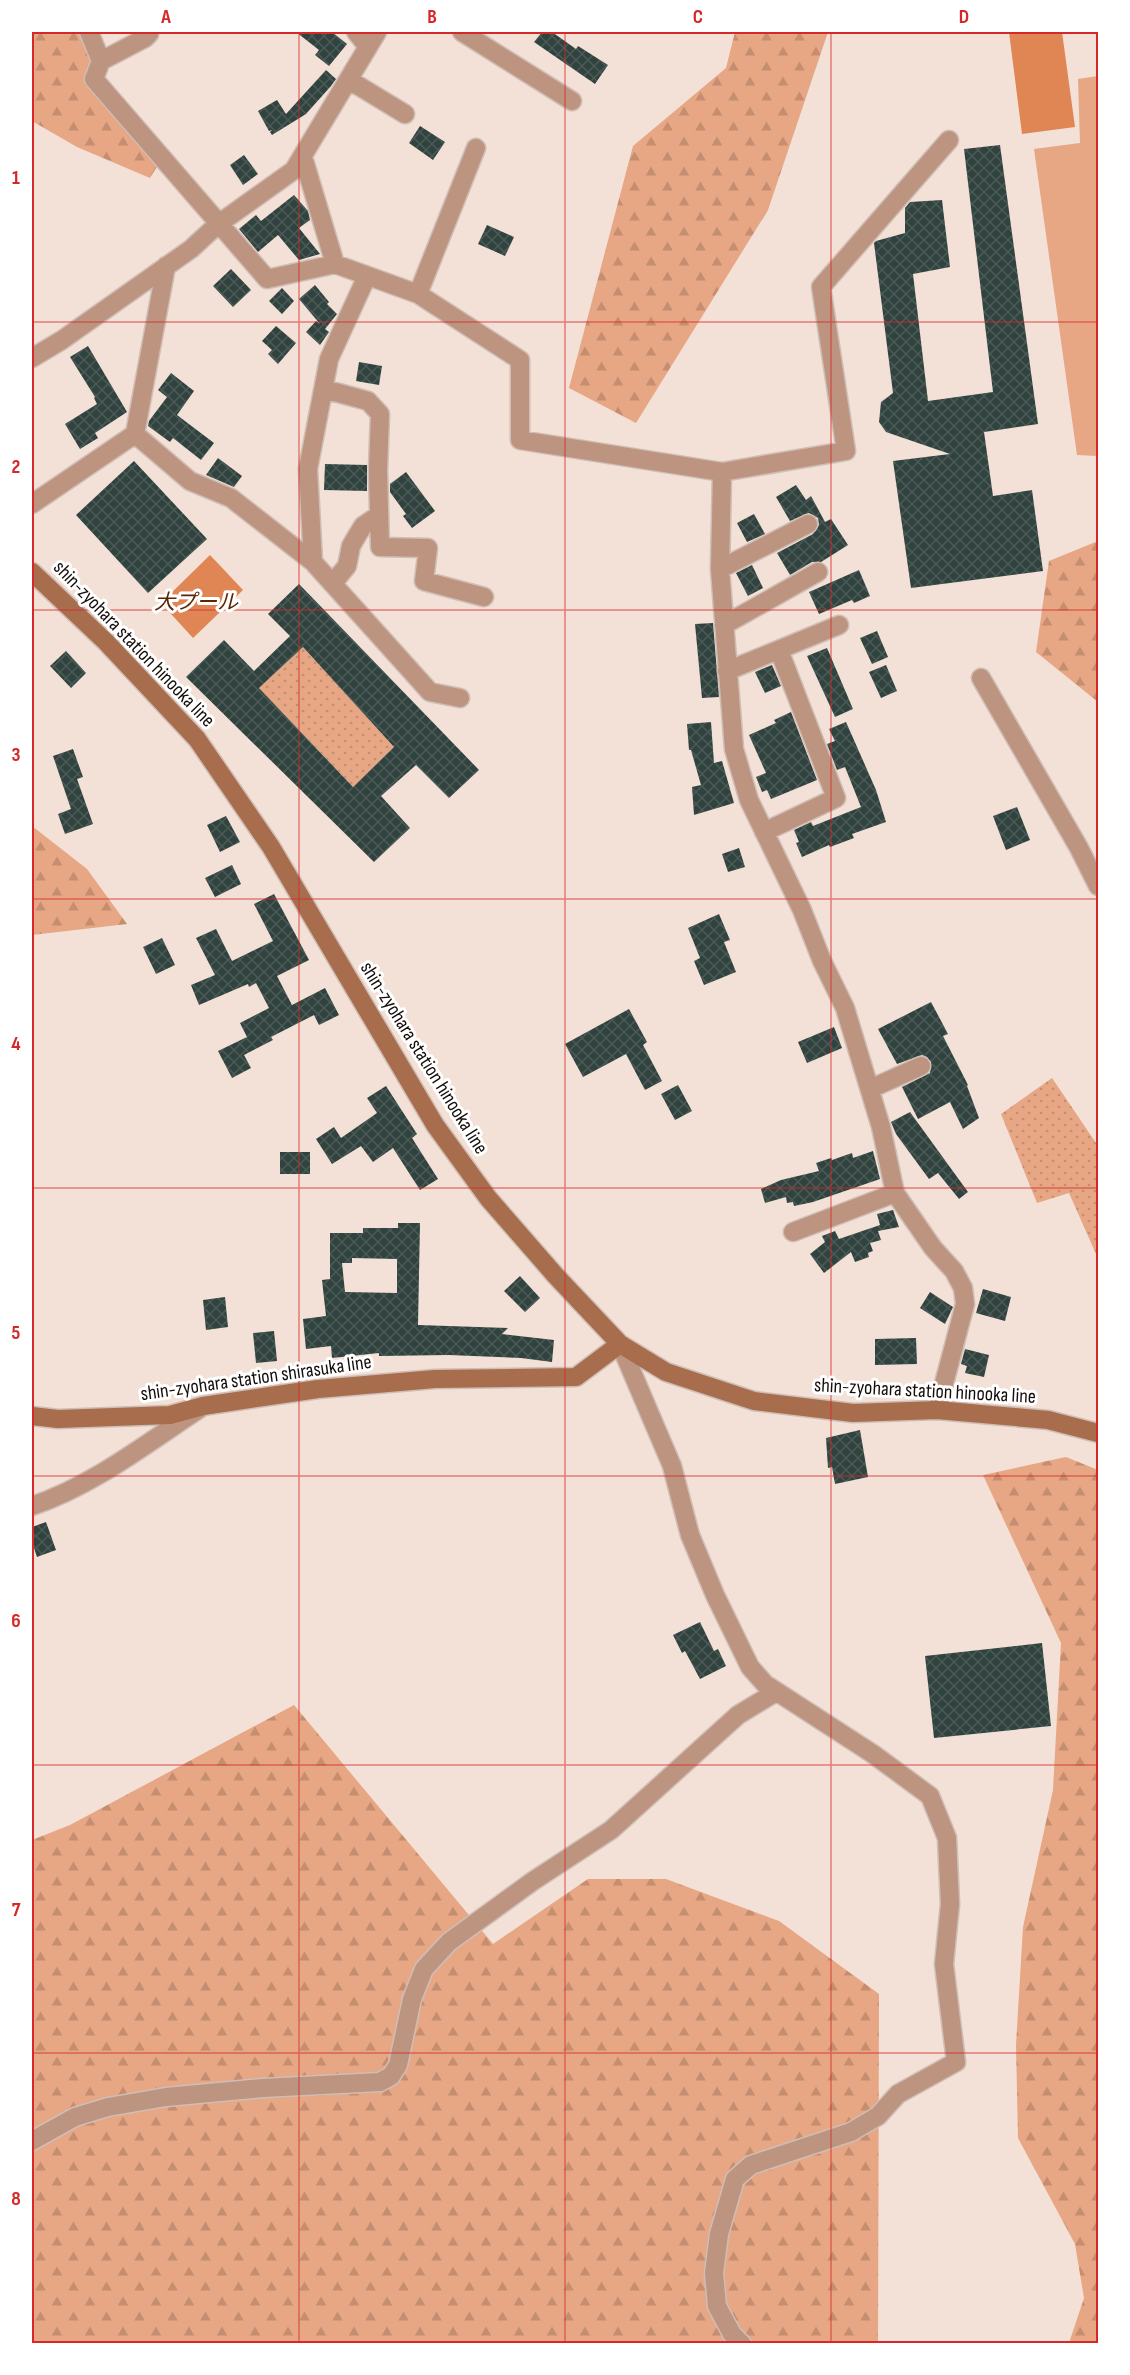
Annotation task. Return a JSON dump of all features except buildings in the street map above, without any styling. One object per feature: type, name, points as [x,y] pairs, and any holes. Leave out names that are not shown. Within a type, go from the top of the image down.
[{"type":"main road","name":"shin-zyohara station hinooka line","points":[[32,572],[106,642],[197,739],[271,847],[435,1125],[488,1198],[555,1275],[620,1344],[666,1372],[754,1401],[853,1413],[937,1410],[1048,1420],[1098,1433]]},
{"type":"main road","name":"shin-zyohara station shirasuka line","points":[[32,1416],[58,1419],[170,1415],[203,1406],[318,1389],[435,1379],[576,1377],[620,1344]]},
{"type":"street","points":[[89,32],[101,61]]},
{"type":"street","points":[[148,32],[145,38],[101,61],[93,79],[217,225],[267,279],[335,264],[418,294],[520,360],[520,440],[723,472],[846,451],[821,287],[949,140]]},
{"type":"street","points":[[32,358],[62,340],[191,249],[217,225],[294,170],[372,39],[356,32]]},
{"type":"street","points":[[462,32],[572,101]]},
{"type":"street","points":[[349,80],[405,114]]},
{"type":"street","points":[[418,294],[476,148]]},
{"type":"street","points":[[303,157],[335,264]]},
{"type":"street","points":[[32,504],[135,434],[166,266]]},
{"type":"street","points":[[313,562],[308,469],[329,360],[367,276]]},
{"type":"street","points":[[324,389],[368,400],[380,414],[380,547]]},
{"type":"street","points":[[135,434],[190,481],[231,498],[313,562],[430,692],[460,698]]},
{"type":"street","points":[[723,472],[720,569],[736,759],[749,800],[802,910],[822,961],[845,1008],[881,1127],[895,1193],[933,1248],[954,1271],[963,1288],[965,1304],[937,1410]]},
{"type":"street","points":[[333,583],[347,566],[353,542],[363,526],[379,515]]},
{"type":"street","points":[[720,569],[808,524]]},
{"type":"street","points":[[353,542],[380,547],[428,548],[424,580],[484,597]]},
{"type":"street","points":[[724,625],[818,572]]},
{"type":"street","points":[[727,671],[840,625]]},
{"type":"street","points":[[764,832],[836,798],[779,650]]},
{"type":"street","points":[[981,678],[1098,886]]},
{"type":"street","points":[[870,1089],[921,1066]]},
{"type":"street","points":[[793,1232],[895,1193]]},
{"type":"street","points":[[620,1344],[672,1466],[690,1535],[715,1595],[750,1667],[765,1684],[776,1692],[873,1754],[930,1796],[946,1838],[950,1904],[944,1964],[956,2062],[898,2094],[878,2116],[851,2132],[751,2165],[735,2179],[719,2234],[714,2273],[717,2306],[732,2334],[742,2343]]},
{"type":"street","points":[[32,1506],[56,1498],[103,1471],[203,1406]]},
{"type":"street","points":[[32,2141],[75,2117],[108,2107],[188,2095],[380,2082],[391,2076],[398,2065],[412,1998],[424,1969],[449,1942],[533,1881],[611,1830],[738,1715],[776,1692]]},
{"type":"green space","points":[[32,32],[83,32],[108,83],[163,157],[150,178],[77,147],[32,121]]},
{"type":"green space","points":[[735,32],[828,32],[768,210],[636,423],[569,388],[633,146],[726,68]]},
{"type":"green space","points":[[1098,76],[1098,456],[1077,455],[1034,149],[1080,143],[1078,79]]},
{"type":"green space","points":[[1098,541],[1098,702],[1036,652],[1049,561]]},
{"type":"green space","points":[[303,647],[394,747],[353,787],[259,688]]},
{"type":"green space","points":[[32,826],[87,869],[127,924],[32,935]]},
{"type":"green space","points":[[1052,1078],[1098,1146],[1098,1255],[1069,1193],[1037,1203],[1001,1114]]},
{"type":"green space","points":[[1066,1457],[1098,1470],[1098,2344],[1069,2343],[1084,2298],[1075,2244],[1018,2138],[1016,2045],[1023,1927],[1053,1790],[1061,1643],[983,1475]]},
{"type":"green space","points":[[294,1705],[493,1944],[588,1879],[666,1879],[779,1921],[879,1994],[878,2343],[32,2344],[32,1840],[70,1825]]},
{"type":"water","points":[[1009,32],[1062,32],[1075,127],[1022,134]]},
{"type":"water","name":"大プール","points":[[210,555],[243,590],[193,638],[161,603]]}]
